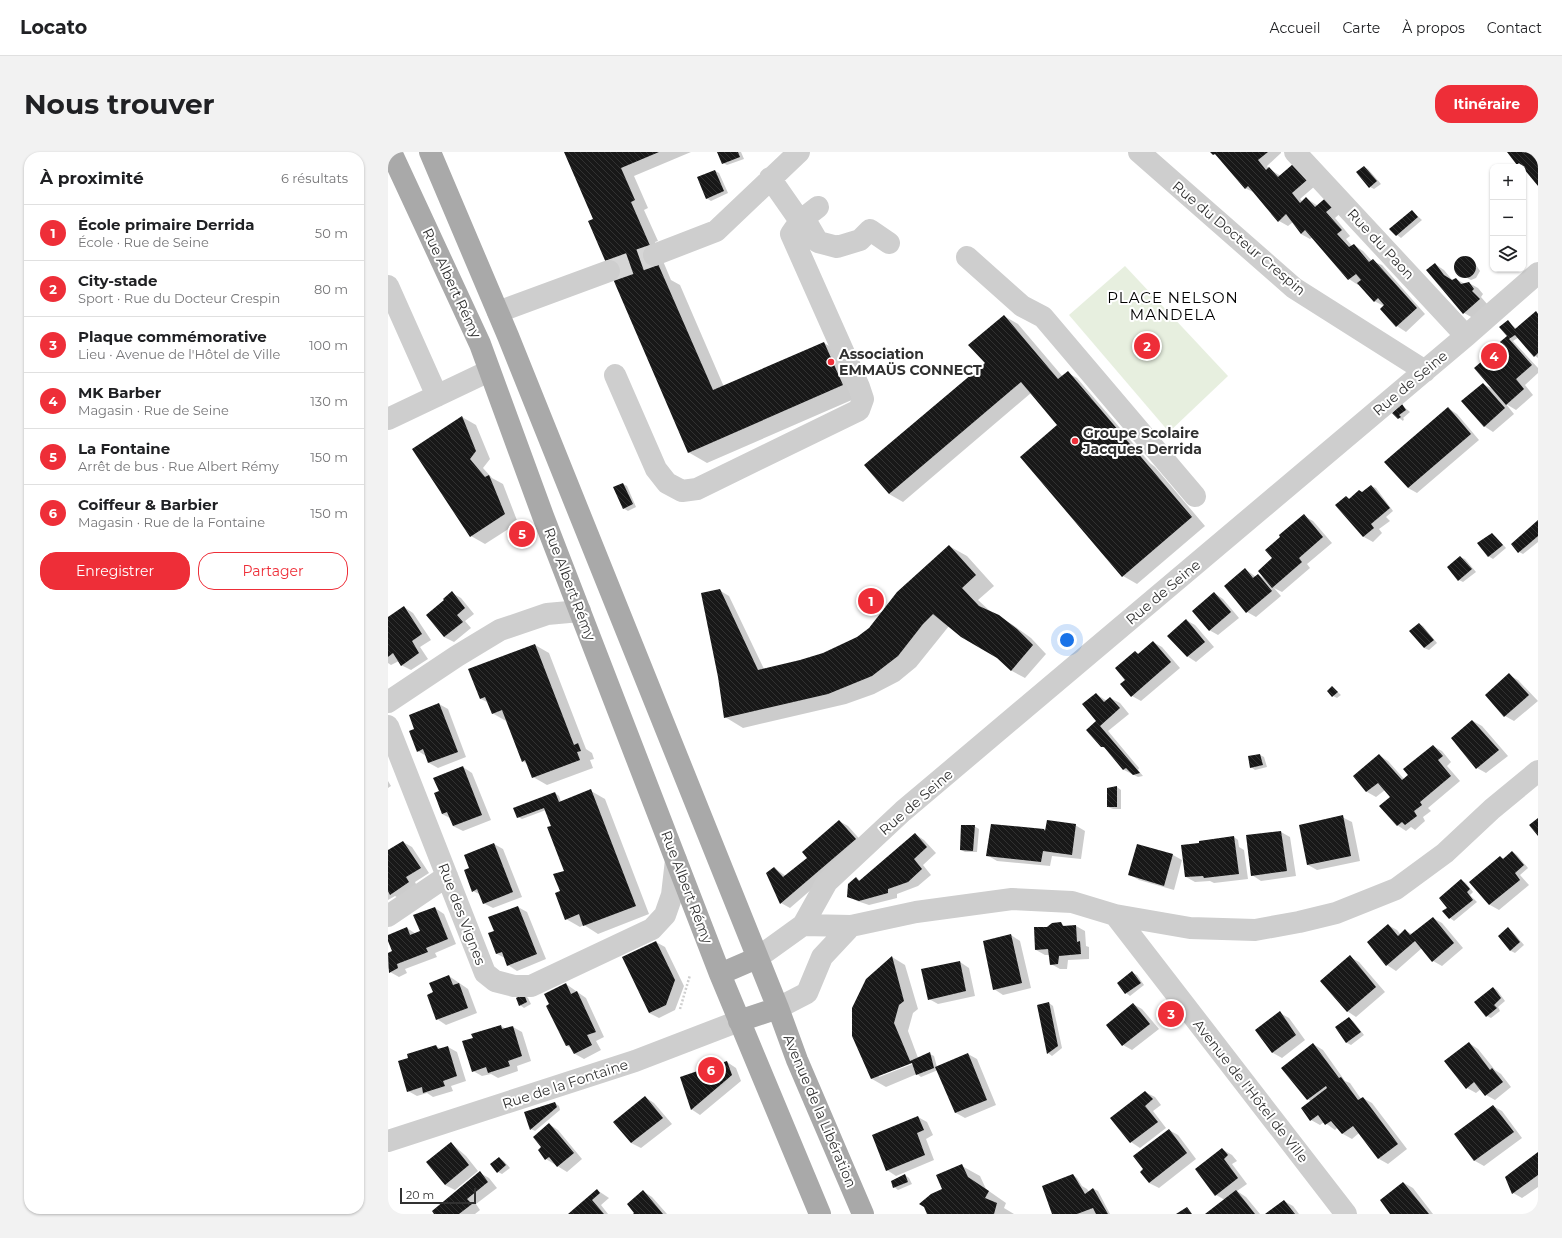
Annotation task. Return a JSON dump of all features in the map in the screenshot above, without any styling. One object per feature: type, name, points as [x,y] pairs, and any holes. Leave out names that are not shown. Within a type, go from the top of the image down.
[{"type":"main road","name":"Rue Albert Rémy","points":[[391,152],[480,344],[580,611],[739,1021]]},
{"type":"main road","name":"Rue Albert Rémy","points":[[430,152],[498,312],[778,1008]]},
{"type":"main road","points":[[720,974],[757,958]]},
{"type":"main road","points":[[778,1008],[739,1021],[820,1214]]},
{"type":"main road","name":"Avenue de la Libération","points":[[778,1008],[797,1060],[863,1214]]},
{"type":"street","name":"Rue du Docteur Crespin","points":[[1139,152],[1294,288],[1425,371]]},
{"type":"street","name":"Rue du Paon","points":[[1295,152],[1466,336]]},
{"type":"street","points":[[654,255],[720,239],[781,162],[807,215],[818,242],[836,247],[860,240],[870,230],[889,243]]},
{"type":"street","points":[[614,375],[656,469],[667,483],[682,490],[697,489],[859,410],[862,399],[859,387],[791,234],[807,215]]},
{"type":"street","points":[[967,257],[1022,306],[1042,317],[1195,496]]},
{"type":"street","points":[[498,312],[609,271]]},
{"type":"street","name":"Rue de Seine","points":[[803,925],[827,882],[902,811],[1425,371],[1538,273]]},
{"type":"street","points":[[388,286],[437,396]]},
{"type":"street","points":[[388,419],[489,371]]},
{"type":"street","points":[[388,702],[457,656],[500,630],[547,614],[580,611]]},
{"type":"street","name":"Rue des Vignes","points":[[388,726],[485,973],[495,981],[514,986],[531,986],[652,929],[665,915],[672,895],[676,860]]},
{"type":"street","points":[[757,958],[803,925],[851,926],[916,912],[1012,899],[1072,902],[1115,915],[1190,928],[1255,930],[1299,922],[1336,913],[1396,889],[1445,853],[1538,771]]},
{"type":"street","points":[[388,916],[447,876]]},
{"type":"street","name":"Avenue de l'Hôtel de Ville","points":[[1115,915],[1346,1214]]},
{"type":"street","points":[[778,1008],[807,993],[822,957],[851,926]]},
{"type":"street","name":"Rue de la Fontaine","points":[[388,1141],[635,1061],[739,1021]]},
{"type":"path","points":[[680,1009],[690,975]]},
{"type":"green space","points":[[1125,266],[1228,376],[1169,432],[1069,315]]},
{"type":"building","points":[[564,152],[659,152],[621,168],[635,200],[631,202],[713,390],[824,342],[843,385],[688,453],[588,221],[593,219]]},
{"type":"building","points":[[717,152],[738,152],[740,157],[722,164]]},
{"type":"building","points":[[1210,152],[1268,152],[1258,160],[1266,170],[1269,167],[1278,177],[1293,164],[1307,180],[1292,193],[1300,203],[1306,197],[1315,207],[1329,195],[1337,203],[1326,212],[1342,230],[1337,234],[1349,247],[1354,244],[1369,262],[1373,259],[1417,308],[1396,327],[1380,309],[1384,305],[1378,298],[1374,302],[1357,283],[1361,280],[1356,274],[1348,280],[1305,230],[1301,234],[1286,214],[1278,222],[1248,186],[1245,189],[1215,154],[1213,155]]},
{"type":"building","points":[[1507,152],[1538,152],[1538,186],[1526,171],[1526,164],[1516,164]]},
{"type":"building","points":[[1364,166],[1377,181],[1369,188],[1356,172]]},
{"type":"building","points":[[715,170],[724,191],[706,199],[697,177]]},
{"type":"building","points":[[1412,210],[1418,217],[1396,236],[1389,229]]},
{"type":"building","points":[[1465,256],[1469,257],[1475,263],[1475,271],[1469,277],[1465,278],[1461,277],[1455,271],[1454,267],[1455,263],[1461,257]]},
{"type":"building","points":[[1435,263],[1444,275],[1452,280],[1456,278],[1461,284],[1469,282],[1474,289],[1472,291],[1480,299],[1463,314],[1426,270]]},
{"type":"building","points":[[1536,311],[1538,314],[1538,353],[1534,357],[1515,335],[1509,339],[1532,365],[1516,379],[1524,389],[1506,405],[1474,368],[1496,349],[1494,347],[1507,336],[1499,327],[1508,320],[1515,329]]},
{"type":"building","name":"Groupe Scolaire Jacques Derrida","points":[[1004,315],[1058,379],[1068,371],[1192,517],[1122,577],[1020,457],[1057,425],[1021,382],[889,494],[864,465],[985,363],[968,345]]},
{"type":"building","points":[[1483,383],[1505,408],[1484,427],[1461,401]]},
{"type":"building","points":[[1402,404],[1406,410],[1399,415],[1401,417],[1398,419],[1392,413]]},
{"type":"building","points":[[1448,407],[1471,434],[1408,488],[1384,462]]},
{"type":"building","points":[[462,416],[476,451],[470,459],[485,477],[489,475],[505,514],[470,537],[412,449]]},
{"type":"building","points":[[623,483],[633,504],[623,509],[613,487]]},
{"type":"building","points":[[1371,485],[1390,508],[1371,524],[1374,528],[1363,537],[1335,505],[1346,496],[1349,499],[1359,490],[1362,492]]},
{"type":"building","points":[[1304,514],[1323,537],[1299,558],[1302,562],[1272,588],[1258,571],[1272,558],[1265,550],[1280,537],[1279,535]]},
{"type":"building","points":[[1538,520],[1538,536],[1518,553],[1511,544]]},
{"type":"building","points":[[1492,533],[1503,545],[1488,557],[1477,543]]},
{"type":"building","points":[[949,545],[976,575],[962,588],[979,606],[999,615],[1017,629],[1033,645],[1011,671],[997,658],[961,637],[933,614],[923,624],[898,656],[872,676],[828,694],[724,718],[718,677],[701,593],[720,589],[758,670],[823,653],[857,637],[869,628],[897,592]]},
{"type":"building","points":[[1460,556],[1472,569],[1458,581],[1447,567]]},
{"type":"building","points":[[1245,568],[1253,578],[1258,574],[1272,591],[1246,613],[1224,586]]},
{"type":"building","points":[[452,591],[465,608],[457,615],[463,622],[444,637],[426,615]]},
{"type":"building","points":[[1214,592],[1231,612],[1209,631],[1192,611]]},
{"type":"building","points":[[404,606],[422,634],[412,641],[419,653],[401,666],[393,653],[388,657],[388,617]]},
{"type":"building","points":[[1186,619],[1205,642],[1187,657],[1167,636]]},
{"type":"building","points":[[1419,623],[1434,640],[1424,648],[1409,631]]},
{"type":"building","points":[[1153,641],[1171,662],[1131,697],[1120,684],[1125,680],[1115,668],[1135,651],[1138,654]]},
{"type":"building","points":[[535,644],[574,745],[578,743],[581,751],[577,752],[580,760],[532,778],[525,760],[522,762],[502,710],[492,714],[485,697],[480,699],[468,669]]},
{"type":"building","points":[[1509,673],[1529,695],[1504,717],[1485,695]]},
{"type":"building","points":[[1332,686],[1338,692],[1332,697],[1327,691]]},
{"type":"building","points":[[1096,693],[1104,702],[1110,697],[1120,708],[1100,726],[1140,773],[1133,775],[1126,768],[1123,770],[1104,747],[1101,747],[1086,730],[1096,721],[1082,704]]},
{"type":"building","points":[[439,703],[458,752],[428,763],[423,749],[417,752],[409,731],[414,729],[409,715]]},
{"type":"building","points":[[1472,720],[1499,750],[1476,769],[1451,738]]},
{"type":"building","points":[[1433,745],[1443,756],[1438,760],[1451,776],[1420,802],[1422,805],[1414,811],[1417,816],[1405,825],[1402,822],[1397,826],[1379,806],[1390,797],[1378,783],[1366,792],[1353,776],[1379,754],[1402,780],[1408,775],[1403,769]]},
{"type":"building","points":[[1260,754],[1263,765],[1250,768],[1248,756]]},
{"type":"building","points":[[463,766],[482,815],[453,826],[447,812],[442,814],[434,793],[439,791],[433,778]]},
{"type":"building","points":[[1117,786],[1117,807],[1107,807],[1107,788]]},
{"type":"building","points":[[591,789],[636,906],[583,926],[579,914],[565,920],[555,893],[560,891],[553,874],[564,871],[547,827],[551,826],[544,808],[517,818],[513,808],[555,792],[559,802]]},
{"type":"building","points":[[1343,815],[1351,856],[1307,865],[1299,825]]},
{"type":"building","points":[[1538,818],[1538,836],[1529,825]]},
{"type":"building","points":[[839,820],[856,839],[780,904],[766,873],[774,867],[783,877],[807,858],[802,852]]},
{"type":"building","points":[[1047,820],[1076,824],[1072,855],[1043,851],[1041,862],[986,856],[991,824],[1044,829],[1045,831]]},
{"type":"building","points":[[961,825],[975,825],[973,851],[960,850]]},
{"type":"building","points":[[1281,831],[1287,871],[1251,876],[1246,835]]},
{"type":"building","points":[[915,833],[927,847],[914,859],[922,869],[908,882],[888,889],[888,893],[859,901],[847,897],[848,884],[856,877],[859,881]]},
{"type":"building","points":[[1234,836],[1239,874],[1204,878],[1203,876],[1185,877],[1181,845]]},
{"type":"building","points":[[403,841],[421,868],[406,877],[409,882],[390,895],[388,891],[388,850]]},
{"type":"building","points":[[494,843],[513,892],[483,904],[477,889],[472,892],[464,870],[469,868],[464,855]]},
{"type":"building","points":[[1137,844],[1173,854],[1164,886],[1128,875]]},
{"type":"building","points":[[1512,851],[1524,865],[1515,873],[1520,880],[1489,905],[1469,882],[1500,856],[1503,859]]},
{"type":"building","points":[[1461,879],[1470,889],[1467,892],[1473,900],[1449,919],[1442,911],[1447,908],[1439,898]]},
{"type":"building","points":[[518,906],[537,954],[507,966],[502,952],[496,954],[488,933],[494,931],[488,917]]},
{"type":"building","points":[[435,907],[448,939],[426,948],[428,952],[397,964],[398,968],[389,973],[388,953],[392,951],[388,941],[388,935],[407,927],[410,935],[420,931],[413,915]]},
{"type":"building","points":[[1433,917],[1454,943],[1432,962],[1415,941],[1386,966],[1367,942],[1388,924],[1398,936],[1405,929],[1410,935]]},
{"type":"building","points":[[1061,922],[1063,926],[1076,925],[1077,942],[1080,941],[1081,954],[1059,956],[1058,964],[1050,965],[1048,949],[1035,950],[1034,927],[1047,927],[1052,923]]},
{"type":"building","points":[[1508,927],[1520,942],[1510,951],[1498,936]]},
{"type":"building","points":[[1011,934],[1022,983],[993,990],[983,941]]},
{"type":"building","points":[[656,941],[675,980],[666,1005],[649,1013],[622,957]]},
{"type":"building","points":[[1350,955],[1376,987],[1347,1012],[1320,981]]},
{"type":"building","points":[[892,956],[904,1001],[899,1005],[894,1023],[910,1061],[930,1052],[934,1068],[916,1075],[912,1063],[871,1079],[852,1036],[852,1008],[866,979]]},
{"type":"building","points":[[960,961],[966,991],[928,1000],[921,969]]},
{"type":"building","points":[[1132,971],[1141,983],[1125,994],[1117,983]]},
{"type":"building","points":[[449,975],[453,985],[459,983],[468,1008],[436,1020],[427,995],[433,992],[429,983]]},
{"type":"building","points":[[566,983],[571,994],[577,991],[596,1032],[587,1035],[592,1045],[574,1054],[569,1045],[566,1046],[546,1006],[549,1004],[544,994]]},
{"type":"building","points":[[1493,987],[1501,998],[1494,1005],[1497,1008],[1486,1017],[1474,1002]]},
{"type":"building","points":[[524,994],[527,1002],[519,1006],[516,998]]},
{"type":"building","points":[[1049,1002],[1058,1046],[1047,1054],[1037,1005]]},
{"type":"building","points":[[1133,1003],[1150,1024],[1122,1046],[1106,1025]]},
{"type":"building","points":[[1280,1011],[1296,1035],[1272,1053],[1255,1030]]},
{"type":"building","points":[[1349,1017],[1361,1032],[1346,1043],[1335,1027]]},
{"type":"building","points":[[501,1025],[502,1029],[513,1026],[522,1056],[508,1061],[510,1066],[488,1073],[486,1067],[472,1072],[462,1041],[473,1038],[471,1034]]},
{"type":"building","points":[[1469,1042],[1490,1070],[1492,1068],[1503,1082],[1485,1096],[1474,1082],[1466,1089],[1444,1061]]},
{"type":"building","points":[[1313,1043],[1339,1078],[1341,1077],[1358,1100],[1363,1097],[1398,1144],[1378,1159],[1353,1126],[1342,1134],[1331,1121],[1325,1125],[1318,1115],[1310,1121],[1301,1108],[1327,1088],[1326,1086],[1307,1100],[1281,1068]]},
{"type":"building","points":[[436,1045],[438,1049],[448,1046],[457,1076],[443,1081],[445,1086],[423,1093],[422,1087],[407,1092],[398,1061],[408,1058],[407,1054]]},
{"type":"building","points":[[968,1053],[987,1100],[955,1113],[935,1067]]},
{"type":"building","points":[[727,1061],[732,1075],[691,1110],[680,1077]]},
{"type":"building","points":[[1145,1091],[1153,1099],[1145,1106],[1158,1122],[1130,1143],[1110,1118]]},
{"type":"building","points":[[645,1096],[663,1118],[631,1143],[613,1122]]},
{"type":"building","points":[[555,1102],[557,1107],[530,1130],[524,1112]]},
{"type":"building","points":[[1493,1105],[1514,1132],[1474,1161],[1454,1134]]},
{"type":"building","points":[[918,1116],[924,1130],[917,1133],[925,1155],[886,1171],[872,1135]]},
{"type":"building","points":[[549,1123],[574,1153],[557,1167],[549,1157],[545,1160],[538,1150],[541,1147],[533,1137]]},
{"type":"building","points":[[1169,1129],[1187,1153],[1149,1183],[1140,1172],[1143,1169],[1133,1156]]},
{"type":"building","points":[[451,1142],[469,1165],[445,1185],[426,1162]]},
{"type":"building","points":[[1222,1148],[1228,1155],[1224,1159],[1238,1178],[1215,1196],[1195,1169]]},
{"type":"building","points":[[1538,1152],[1538,1175],[1512,1194],[1505,1177]]},
{"type":"building","points":[[499,1157],[506,1165],[497,1173],[490,1164]]},
{"type":"building","points":[[962,1164],[968,1177],[989,1191],[985,1198],[997,1203],[994,1214],[927,1214],[924,1207],[919,1204],[931,1194],[942,1189],[936,1175]]},
{"type":"building","points":[[480,1171],[488,1182],[467,1199],[472,1204],[459,1214],[434,1214],[432,1211]]},
{"type":"building","points":[[905,1174],[908,1182],[893,1188],[891,1181]]},
{"type":"building","points":[[1073,1174],[1085,1194],[1093,1188],[1108,1214],[1096,1214],[1093,1208],[1077,1214],[1052,1214],[1042,1186]]},
{"type":"building","points":[[1403,1182],[1429,1214],[1390,1214],[1380,1200]]},
{"type":"building","points":[[597,1189],[600,1193],[592,1200],[604,1214],[568,1214]]},
{"type":"building","points":[[643,1190],[663,1214],[633,1214],[634,1213],[627,1204]]},
{"type":"building","points":[[1236,1190],[1255,1214],[1205,1214]]},
{"type":"building","points":[[1284,1200],[1295,1214],[1265,1214]]},
{"type":"building","points":[[1187,1207],[1192,1214],[1176,1214]]},
{"type":"tunnel","points":[[609,271],[654,255]]},
{"type":"place","name":"City-stade","points":[[1147,346]]},
{"type":"place","name":"MK Barber","points":[[1494,356]]},
{"type":"place","name":"Association EMMAÜS CONNECT","points":[[831,362]]},
{"type":"place","name":"Groupe Scolaire Jacques Derrida","points":[[1075,441]]},
{"type":"place","name":"La Fontaine","points":[[522,534]]},
{"type":"place","name":"École primaire Derrida","points":[[871,601]]},
{"type":"place","name":"Plaque commémorative","points":[[1171,1014]]},
{"type":"place","name":"Coiffeur & Barbier","points":[[711,1070]]},
{"type":"district","name":"PLACE NELSON MANDELA","points":[[1173,306]]}]
